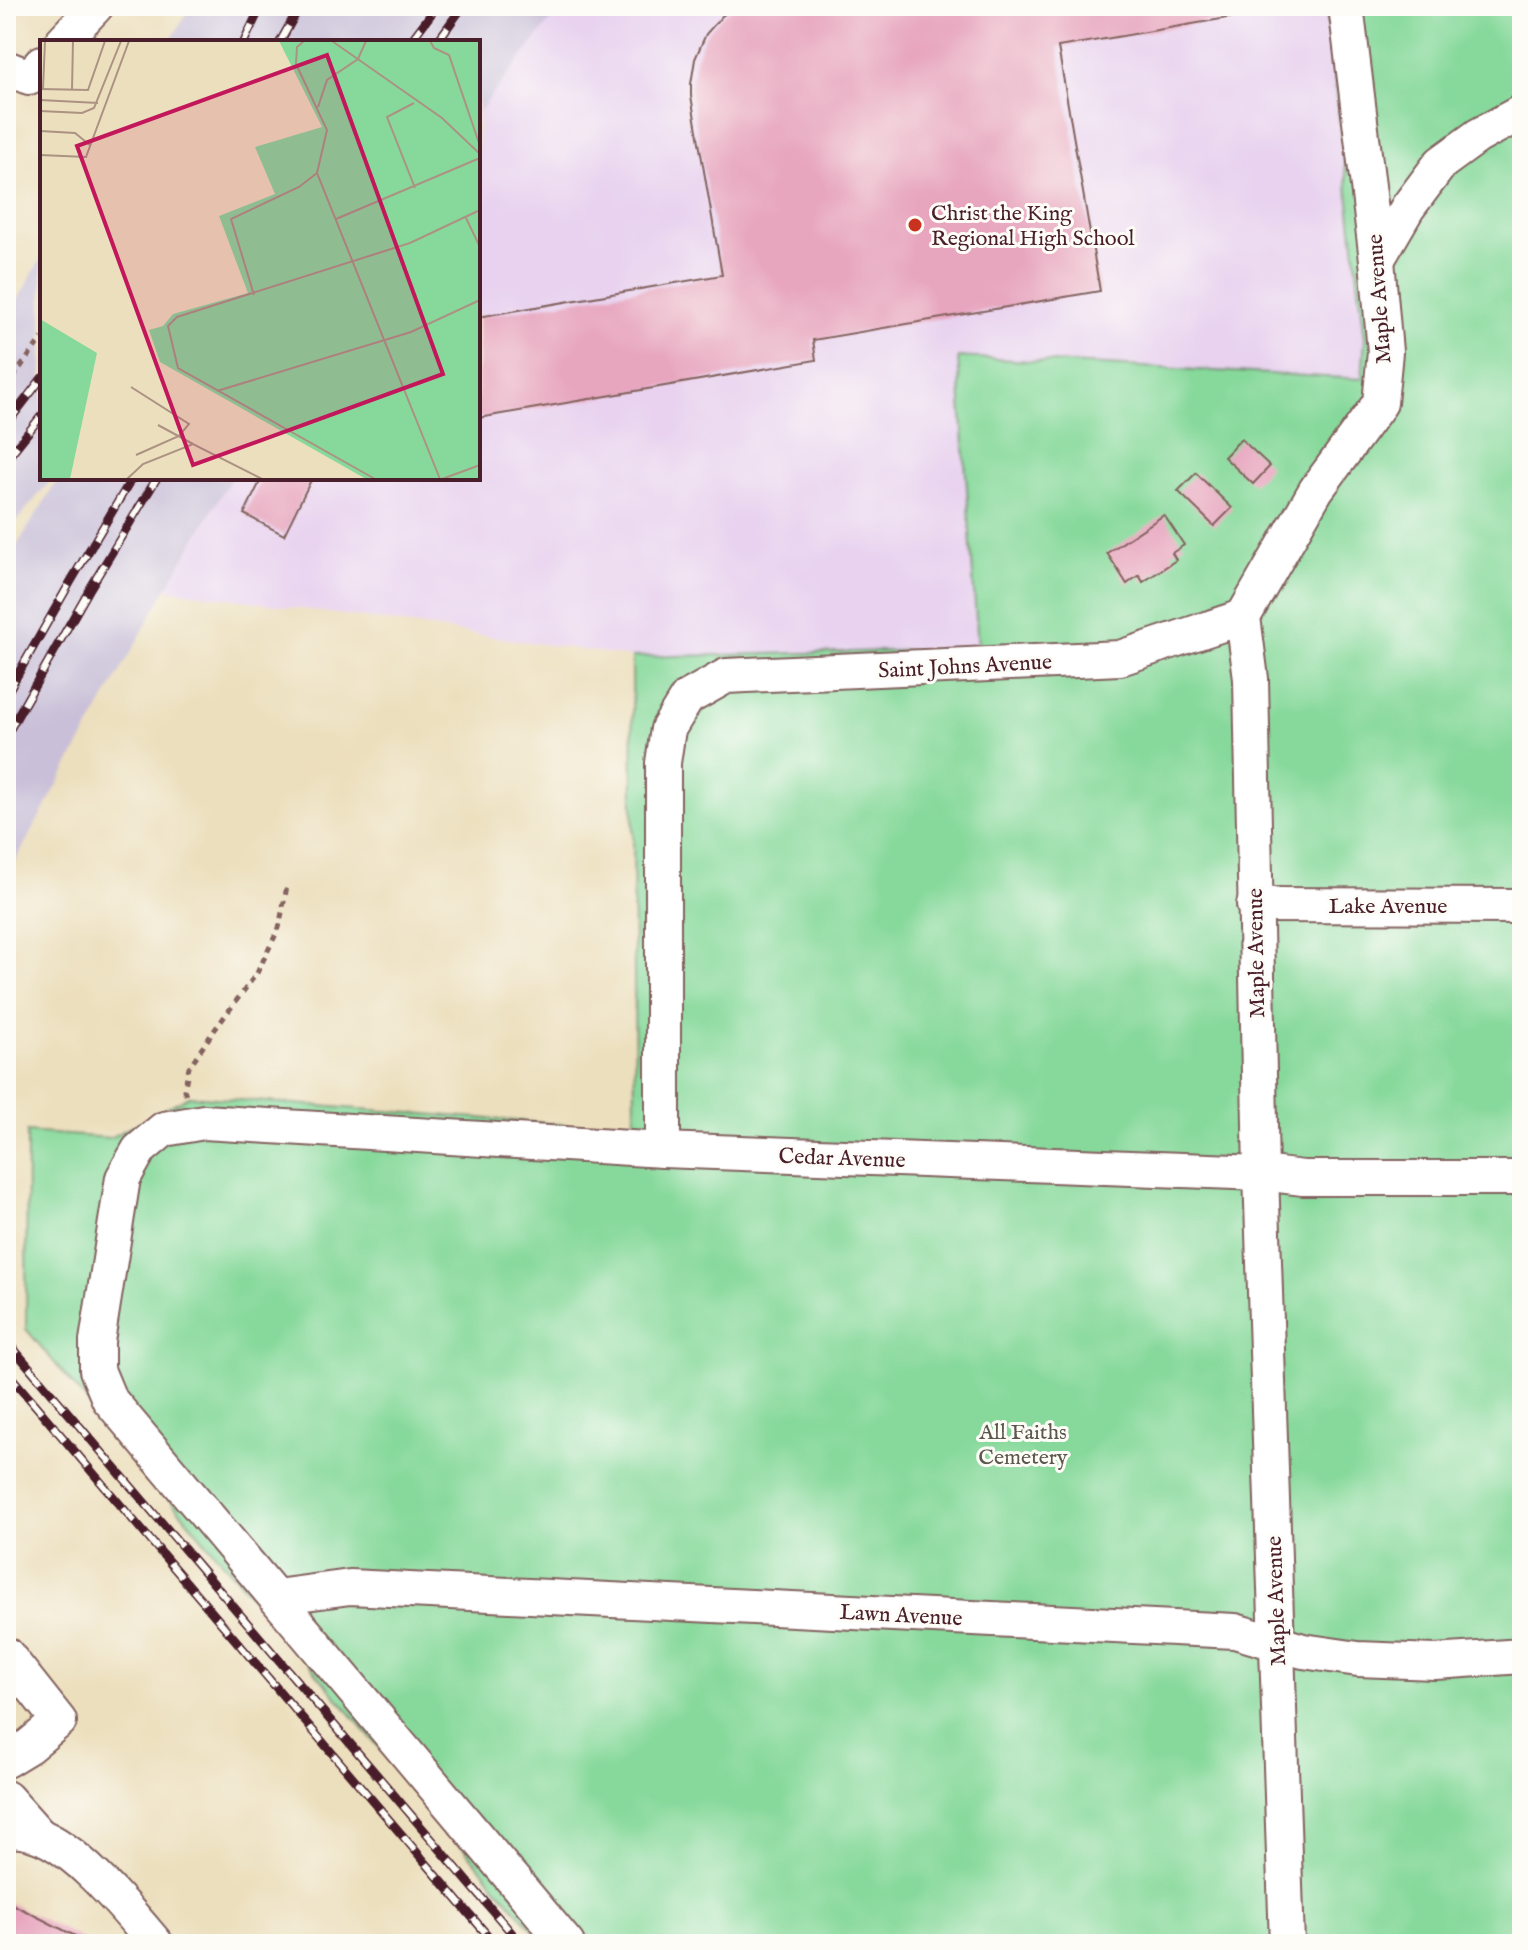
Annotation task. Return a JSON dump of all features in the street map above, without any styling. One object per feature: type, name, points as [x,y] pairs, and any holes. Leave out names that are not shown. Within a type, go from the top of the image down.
[{"type":"lane","name":"Maple Avenue","points":[[1287,1944],[1261,1173],[1251,679],[1243,617],[1316,490],[1380,403],[1385,352],[1346,6]]},
{"type":"lane","points":[[1377,260],[1408,207],[1441,163],[1478,136],[1522,112]]},
{"type":"lane","name":"Saint Johns Avenue","points":[[663,1150],[663,763],[668,729],[687,698],[726,676],[1120,658],[1243,617]]},
{"type":"lane","name":"Lake Avenue","points":[[1254,905],[1522,906]]},
{"type":"lane","name":"Cedar Avenue","points":[[276,1597],[109,1399],[97,1370],[97,1341],[123,1178],[139,1150],[164,1129],[204,1122],[663,1150],[1261,1173],[1303,1178],[1522,1178]]},
{"type":"lane","name":"Lawn Avenue","points":[[276,1597],[350,1587],[1235,1631],[1303,1651],[1358,1659],[1435,1662],[1522,1656]]},
{"type":"lane","points":[[276,1597],[567,1944]]},
{"type":"lane","points":[[6,1654],[59,1721],[6,1760]]},
{"type":"lane","points":[[6,1798],[22,1832],[55,1844],[73,1856],[156,1944]]},
{"type":"path","points":[[6,387],[40,341]]},
{"type":"path","points":[[204,1122],[184,1090],[189,1067],[257,973],[279,928],[287,886]]},
{"type":"shaded area","points":[[191,6],[562,6],[480,110],[480,40],[171,40]]},
{"type":"shaded area","name":"Christ the King Regional High School","points":[[561,6],[1326,6],[1365,338],[1362,379],[958,357],[978,649],[632,657],[166,589],[230,480],[480,480],[480,109]]},
{"type":"shaded area","points":[[40,261],[40,480],[51,480],[6,533],[6,321]]},
{"type":"shaded area","points":[[58,480],[230,480],[6,878],[6,563]]},
{"type":"green space","name":"All Faiths Cemetery","points":[[1326,6],[1522,6],[1522,1944],[545,1944],[26,1329],[27,1132],[110,1138],[189,1096],[635,1130],[632,657],[978,649],[958,357],[1362,379],[1365,338]]},
{"type":"building","points":[[736,6],[1286,8],[1058,47],[1100,291],[813,340],[816,360],[480,418],[480,317],[722,275],[691,84],[695,59],[706,34]]},
{"type":"building","points":[[1241,439],[1270,466],[1253,484],[1224,457]]},
{"type":"building","points":[[1196,473],[1232,508],[1214,526],[1178,491]]},
{"type":"building","points":[[261,480],[311,480],[284,535],[244,514]]},
{"type":"building","points":[[1164,515],[1184,545],[1172,553],[1176,560],[1143,582],[1139,575],[1127,584],[1107,553]]},
{"type":"building","points":[[6,1901],[91,1944],[6,1944]]},
{"type":"railway","points":[[245,40],[261,6]]},
{"type":"railway","points":[[281,40],[300,6]]},
{"type":"railway","points":[[412,40],[437,6]]},
{"type":"railway","points":[[438,40],[463,6]]},
{"type":"railway","points":[[6,425],[40,381]]},
{"type":"railway","points":[[6,460],[40,418]]},
{"type":"railway","points":[[6,695],[131,480]]},
{"type":"railway","points":[[6,736],[156,480]]},
{"type":"railway","points":[[6,1340],[521,1944]]},
{"type":"railway","points":[[6,1371],[495,1944]]},
{"type":"place","name":"Christ the King Regional High School","points":[[915,225]]}]
